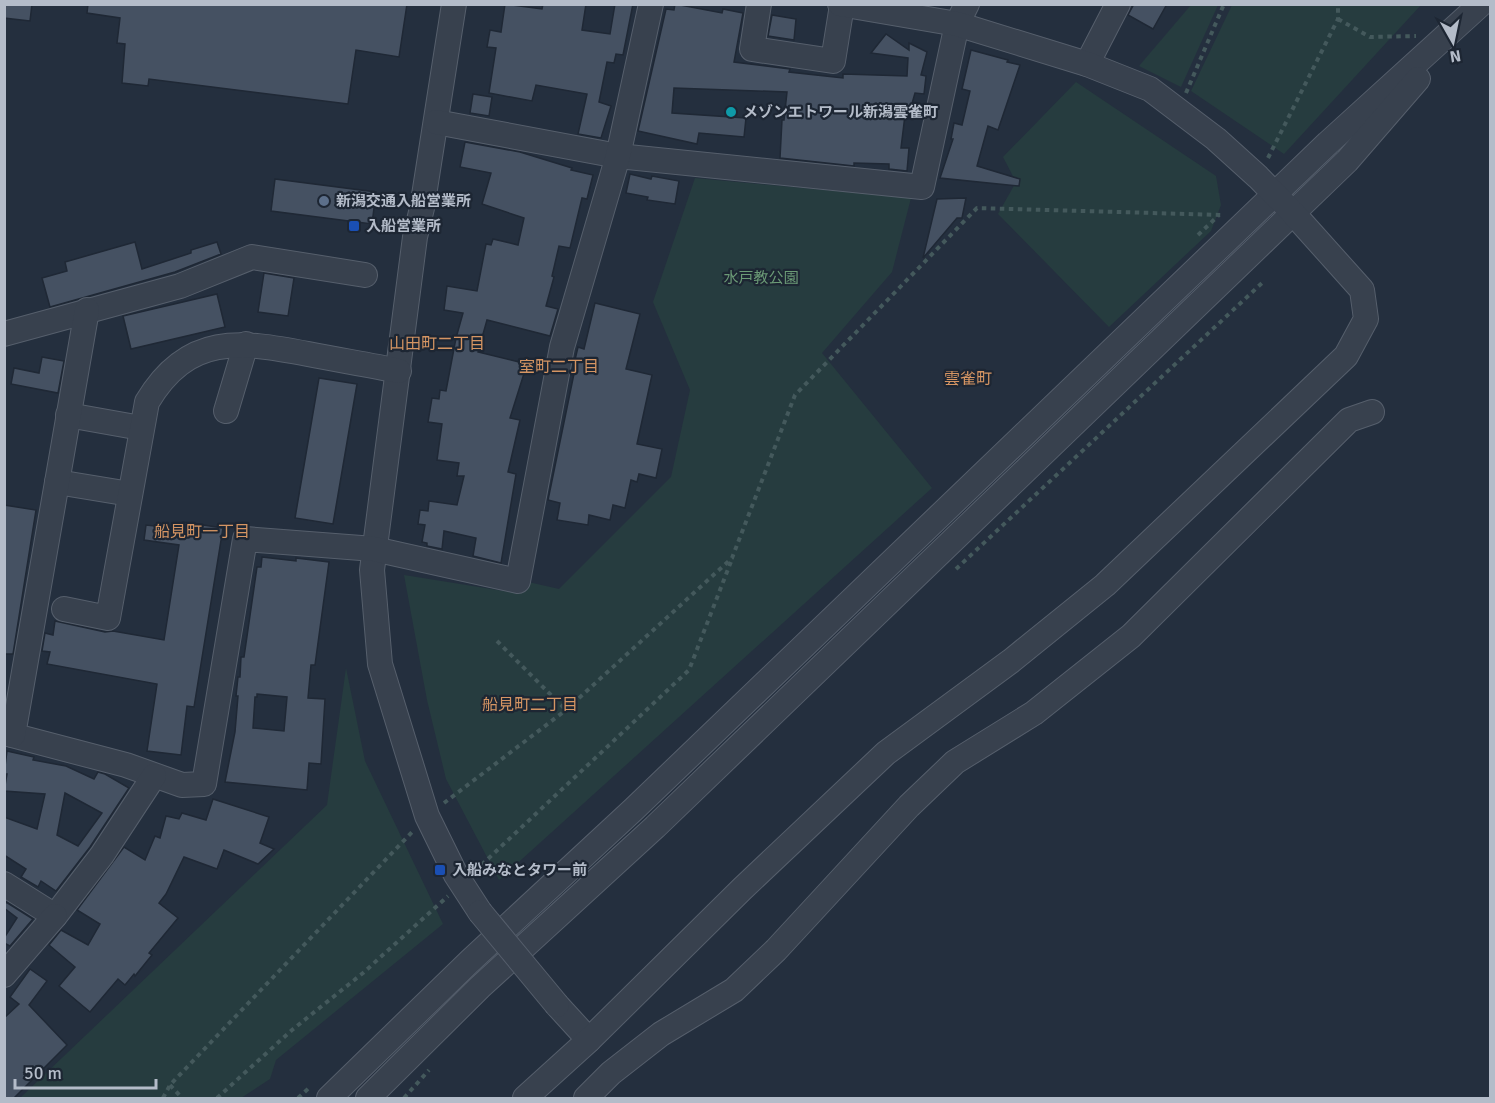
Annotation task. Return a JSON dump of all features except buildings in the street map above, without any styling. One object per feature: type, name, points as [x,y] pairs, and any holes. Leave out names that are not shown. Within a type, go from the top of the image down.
[{"type":"street","points":[[454,4],[416,237],[374,549],[372,570],[380,664],[427,816],[462,884],[480,912],[589,1040]]},
{"type":"street","points":[[87,310],[9,734],[126,765],[182,785],[204,784],[245,538],[374,549],[518,580],[562,347],[618,156],[651,4]]},
{"type":"street","points":[[525,1098],[589,1040],[742,889],[886,753],[1011,661],[1105,585],[1346,356],[1366,320],[1362,290],[1293,213],[1216,138],[1150,89],[962,14],[841,5],[832,61],[752,49],[759,4]]},
{"type":"street","points":[[1087,64],[1118,4]]},
{"type":"street","points":[[329,1098],[1275,194],[1481,4]]},
{"type":"street","points":[[368,1098],[480,987],[655,827],[1347,161],[1481,4]]},
{"type":"street","points":[[436,122],[618,156],[922,187],[962,14]]},
{"type":"street","points":[[4,334],[180,286],[252,257],[365,275]]},
{"type":"street","points":[[64,609],[108,618],[147,402],[156,387],[180,363],[215,346],[246,344],[399,371]]},
{"type":"street","points":[[226,411],[246,344]]},
{"type":"street","points":[[586,1098],[611,1073],[661,1034],[734,990],[776,950],[909,806],[955,762],[1034,713],[1131,636],[1349,420],[1372,412]]},
{"type":"street","points":[[68,415],[141,428]]},
{"type":"street","points":[[57,482],[130,494]]},
{"type":"street","points":[[4,975],[55,916],[102,855],[154,776]]},
{"type":"street","points":[[4,884],[55,916]]},
{"type":"path","points":[[1179,111],[1224,4]]},
{"type":"path","points":[[1258,177],[1338,19],[1338,4]]},
{"type":"path","points":[[1338,19],[1371,37],[1447,35]]},
{"type":"path","points":[[217,1098],[292,1030],[363,973],[462,884],[689,670],[795,395],[977,208],[1252,216]]},
{"type":"path","points":[[163,1098],[170,1085],[427,816],[566,710],[732,558]]},
{"type":"path","points":[[497,641],[566,710]]},
{"type":"path","points":[[170,1085],[182,1098]]},
{"type":"green space","points":[[1232,4],[1421,5],[1284,154],[1191,91]]},
{"type":"green space","points":[[1191,5],[1218,5],[1181,87],[1139,66]]},
{"type":"green space","points":[[1076,82],[1216,176],[1221,205],[1211,231],[1109,327],[998,214],[1016,182],[1003,157]]},
{"type":"green space","name":"水戸教公園","points":[[695,178],[911,198],[892,272],[822,353],[932,488],[499,880],[446,779],[427,700],[404,575],[516,593],[524,581],[559,589],[671,477],[690,390],[653,302]]},
{"type":"green space","points":[[346,668],[365,761],[443,924],[276,1060],[270,1079],[241,1098],[20,1098],[327,805]]},
{"type":"place","name":"メゾンエトワール新潟雲雀町","points":[[731,112]]},
{"type":"place","name":"新潟交通入船営業所","points":[[324,201]]},
{"type":"place","name":"入船営業所","points":[[354,226]]},
{"type":"place","name":"入船みなとタワー前","points":[[440,870]]},
{"type":"district","name":"山田町二丁目","points":[[437,343]]},
{"type":"district","name":"室町二丁目","points":[[559,366]]},
{"type":"district","name":"雲雀町","points":[[968,378]]},
{"type":"district","name":"船見町一丁目","points":[[202,531]]},
{"type":"district","name":"船見町二丁目","points":[[530,704]]}]
